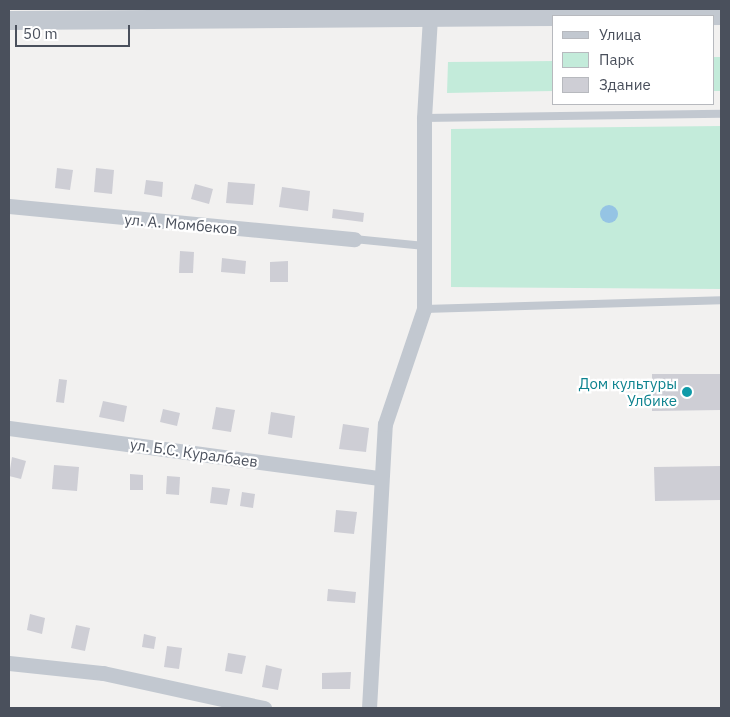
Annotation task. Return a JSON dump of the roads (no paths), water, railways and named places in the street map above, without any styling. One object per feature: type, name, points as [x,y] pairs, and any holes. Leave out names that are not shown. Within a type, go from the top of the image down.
[{"type":"street","points":[[9,20],[552,16]]},
{"type":"street","points":[[369,708],[380,478],[385,424],[424,309],[424,118],[430,17]]},
{"type":"street","name":"ул. А. Момбеков","points":[[9,206],[354,239]]},
{"type":"street","name":"ул. Б.С. Куралбаев","points":[[9,428],[380,478]]},
{"type":"street","points":[[9,663],[103,673],[264,708]]},
{"type":"lane","points":[[424,118],[721,114]]},
{"type":"lane","points":[[354,239],[425,246]]},
{"type":"lane","points":[[424,309],[721,300]]},
{"type":"water","points":[[609,205],[615,208],[618,214],[615,220],[609,223],[603,220],[600,214],[603,208]]},
{"type":"place","name":"Дом культуры Улбике","points":[[687,392]]}]
